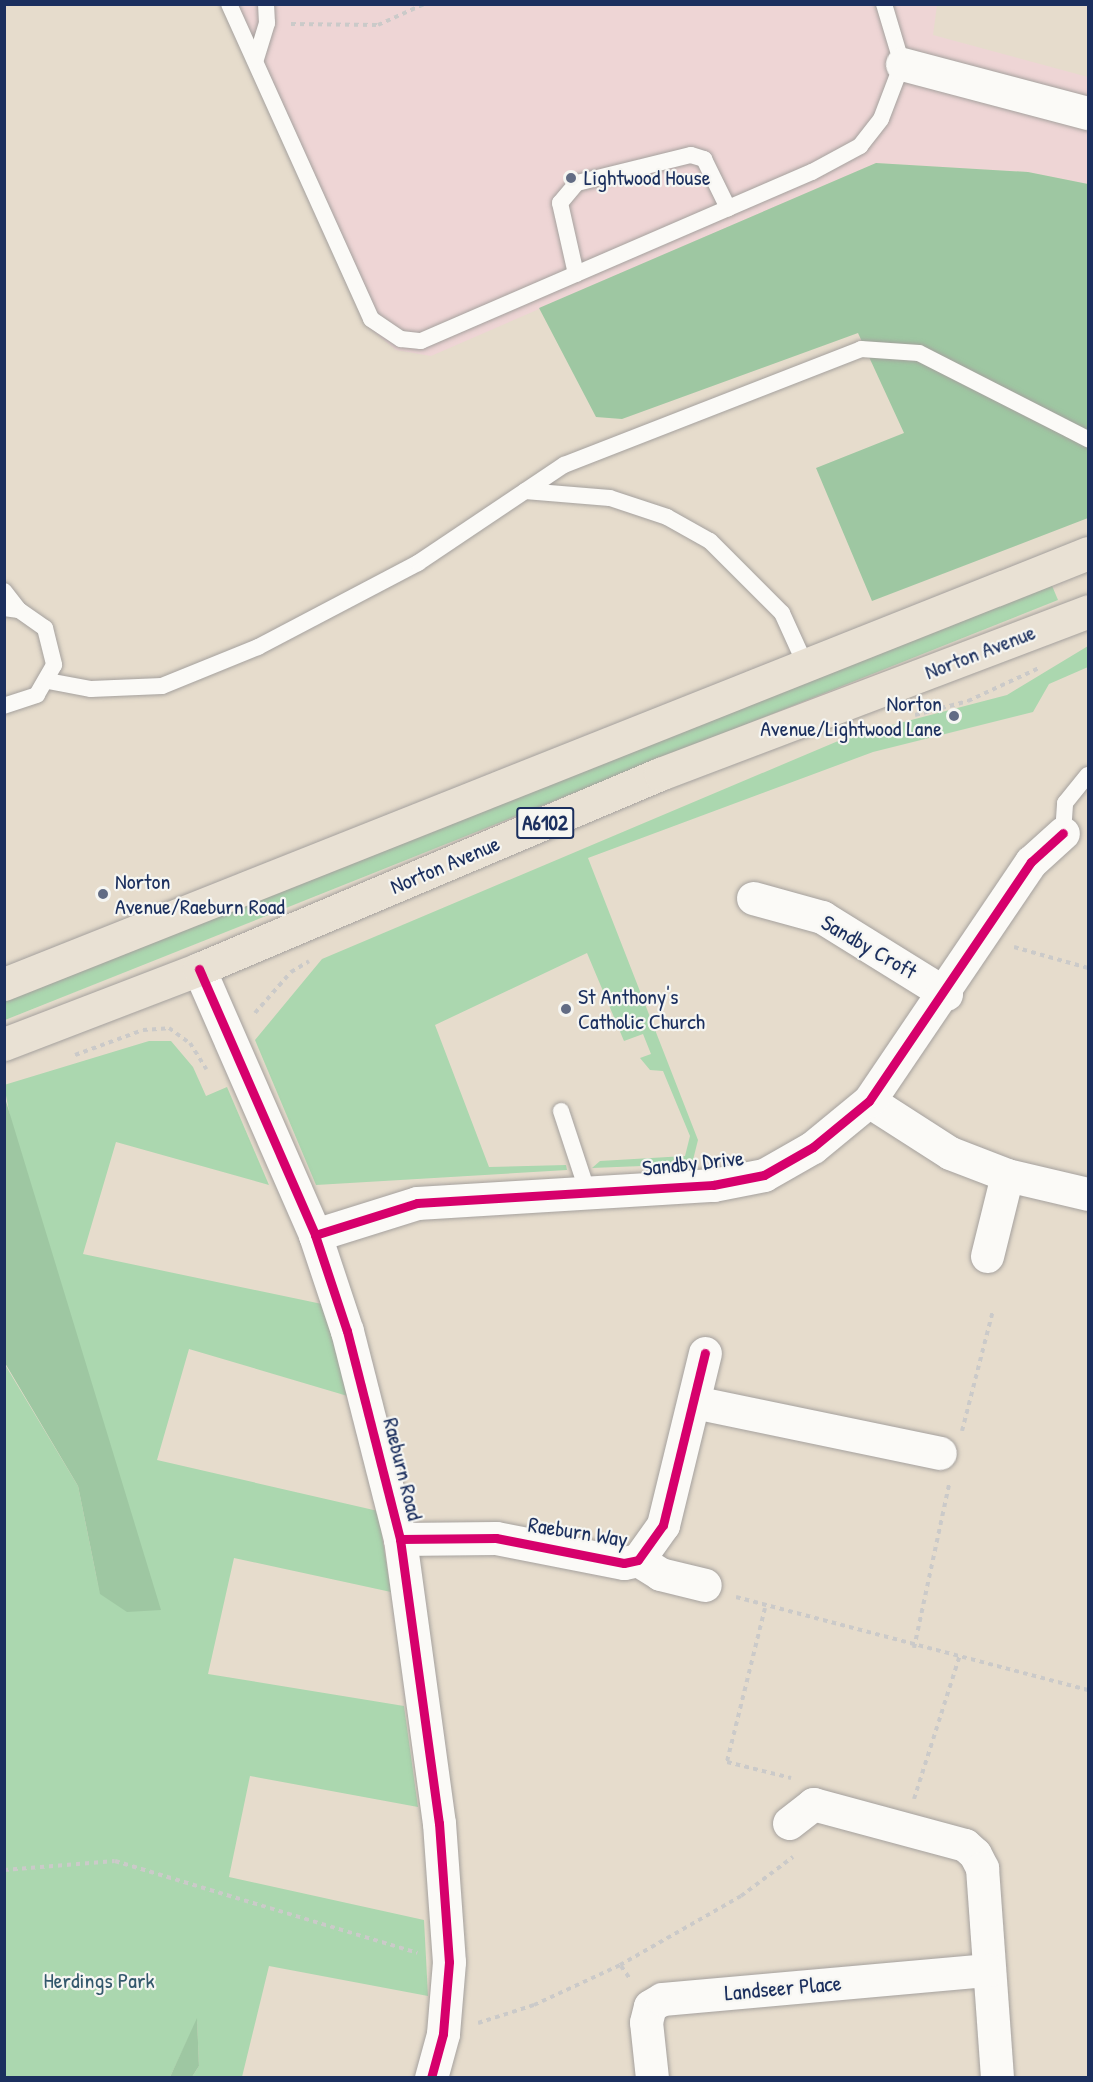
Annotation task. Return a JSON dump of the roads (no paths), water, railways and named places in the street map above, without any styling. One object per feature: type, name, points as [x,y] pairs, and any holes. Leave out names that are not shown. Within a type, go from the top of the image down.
[{"type":"highway","name":"A6102","points":[[4,984],[807,668],[1089,553]]},
{"type":"highway","name":"Norton Avenue","points":[[4,1044],[199,969],[660,774],[1089,611]]},
{"type":"street","points":[[902,64],[1089,112]]},
{"type":"street","name":"Sandby Drive","points":[[315,1235],[417,1203],[587,1190],[713,1185],[764,1175],[813,1147],[869,1101],[946,994],[1031,862],[1063,833]]},
{"type":"street","name":"Sandby Croft","points":[[753,898],[822,917],[946,994]]},
{"type":"street","name":"Raeburn Road","points":[[199,969],[315,1235],[347,1331],[400,1539],[439,1823],[449,1962],[442,2034],[431,2078]]},
{"type":"street","points":[[869,1101],[950,1153],[1007,1175],[1089,1194]]},
{"type":"street","points":[[987,1256],[1007,1175]]},
{"type":"street","name":"Raeburn Way","points":[[400,1539],[496,1538],[624,1563],[638,1560],[663,1525],[705,1353]]},
{"type":"street","points":[[694,1402],[940,1453]]},
{"type":"street","name":"Raeburn Way","points":[[638,1560],[660,1574],[705,1585]]},
{"type":"street","points":[[801,1813],[905,1828],[965,1845],[975,1854],[982,1868],[996,2078]]},
{"type":"street","name":"Landseer Place","points":[[652,2078],[646,2022],[650,2006],[662,1999],[989,1970]]},
{"type":"lane","points":[[229,4],[256,59],[371,319],[384,329],[421,341],[728,208],[860,146],[881,119],[902,64],[884,4]]},
{"type":"lane","points":[[256,59],[267,23],[267,4]]},
{"type":"lane","points":[[576,274],[560,203],[577,183],[691,155],[704,159],[728,208]]},
{"type":"lane","points":[[48,681],[91,689],[162,686],[258,647],[418,563],[564,465],[861,349],[919,353],[1089,439]]},
{"type":"lane","points":[[525,491],[610,498],[667,517],[710,542],[782,613],[807,668]]},
{"type":"lane","points":[[4,591],[12,609],[45,628],[52,644],[48,681],[22,704],[4,706]]},
{"type":"lane","points":[[1063,833],[1065,803],[1089,775]]},
{"type":"lane","points":[[561,1111],[587,1190]]},
{"type":"place","name":"Lightwood House","points":[[571,178]]},
{"type":"place","name":"Norton Avenue/Lightwood Lane","points":[[954,716]]},
{"type":"place","name":"Norton Avenue/Raeburn Road","points":[[103,894]]},
{"type":"place","name":"St Anthony's Catholic Church","points":[[566,1009]]},
{"type":"park label","name":"Herdings Park","points":[[99,1981]]}]
